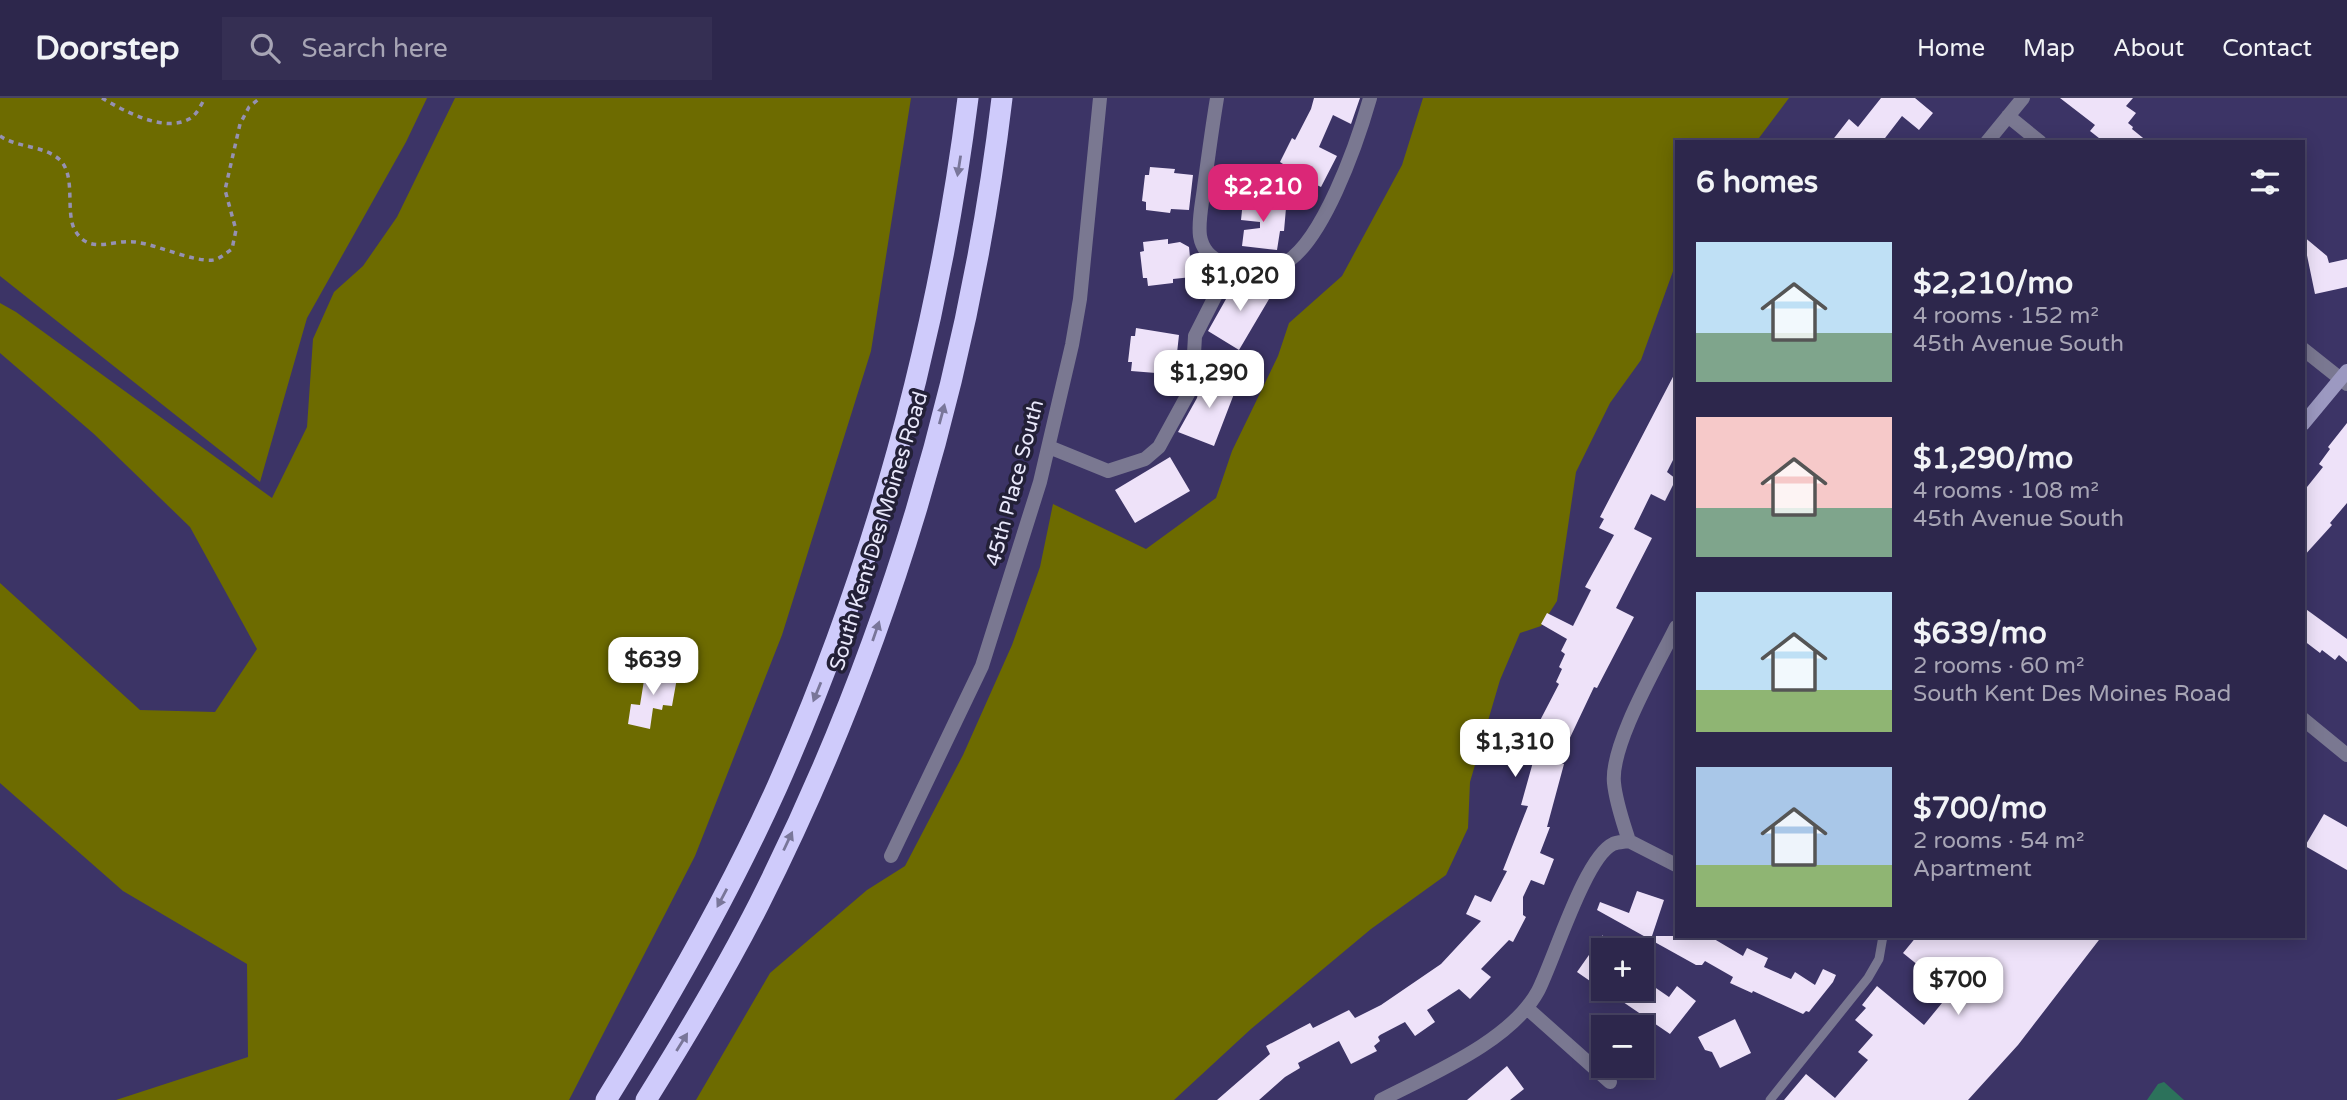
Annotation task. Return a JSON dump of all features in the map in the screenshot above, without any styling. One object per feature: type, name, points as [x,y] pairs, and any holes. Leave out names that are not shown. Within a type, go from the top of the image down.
[{"type":"highway","name":"South Kent Des Moines Road","points":[[606,1100],[680,977],[737,871],[802,728],[857,584],[918,374],[952,206],[968,98]]},
{"type":"highway","name":"South Kent Des Moines Road","points":[[646,1100],[693,1025],[758,904],[858,684],[906,540],[956,362],[985,219],[1002,98]]},
{"type":"street","name":"45th Place South","points":[[891,856],[982,666],[1020,551],[1049,447],[1080,299],[1100,98]]},
{"type":"street","points":[[1217,98],[1200,236],[1210,256],[1231,265],[1272,269],[1287,262],[1305,245],[1322,220],[1360,134],[1370,98]]},
{"type":"street","points":[[1989,140],[2023,98]]},
{"type":"street","points":[[2008,116],[2038,140]]},
{"type":"street","points":[[1049,447],[1108,471],[1145,459],[1158,447],[1188,394],[1193,372],[1195,336],[1231,265]]},
{"type":"street","points":[[2305,350],[2345,378],[2305,422]]},
{"type":"street","points":[[1629,841],[1614,782],[1614,759],[1675,629]]},
{"type":"street","points":[[2305,721],[2347,755]]},
{"type":"street","points":[[1381,1100],[1459,1060],[1511,1025],[1528,1009],[1589,871],[1602,853],[1613,844],[1629,841],[1675,864]]},
{"type":"street","points":[[1528,1009],[1610,1082]]},
{"type":"lane","points":[[1770,1100],[1868,978],[1880,958],[1883,938]]},
{"type":"path","points":[[102,98],[149,119],[174,125],[192,118],[205,98]]},
{"type":"path","points":[[0,136],[47,152],[61,160],[68,177],[74,230],[85,242],[102,246],[131,241],[158,246],[197,259],[216,260],[232,249],[236,229],[225,190],[240,124],[249,107],[260,98]]},
{"type":"shaded area","points":[[0,98],[427,98],[406,142],[307,318],[260,482],[0,276]]},
{"type":"shaded area","points":[[455,98],[911,98],[871,351],[782,635],[695,856],[569,1100],[116,1100],[248,1057],[247,964],[123,891],[0,783],[0,583],[140,710],[215,712],[257,649],[190,527],[94,434],[0,353],[0,303],[272,498],[307,427],[313,339],[334,292],[363,266],[397,217]]},
{"type":"shaded area","points":[[1423,98],[1789,98],[1758,140],[1675,140],[1675,266],[1641,360],[1610,403],[1576,472],[1557,601],[1541,626],[1520,633],[1500,680],[1470,782],[1468,828],[1446,875],[1371,929],[1251,1029],[1174,1100],[696,1100],[770,973],[867,890],[905,866],[963,755],[1012,645],[1040,567],[1053,504],[1146,549],[1216,498],[1232,451],[1278,356],[1289,323],[1342,276],[1402,165]]},
{"type":"shaded area","points":[[2164,1082],[2184,1100],[2147,1100],[2158,1084]]},
{"type":"building","points":[[1314,98],[1360,98],[1351,124],[1333,115],[1319,147],[1337,156],[1321,187],[1304,179],[1302,183],[1280,172],[1283,164],[1280,162],[1292,138],[1295,140]]},
{"type":"building","points":[[1881,98],[1915,98],[1933,113],[1919,130],[1902,116],[1884,140],[1833,140],[1849,119],[1858,127]]},
{"type":"building","points":[[2060,98],[2133,98],[2126,106],[2136,113],[2128,123],[2146,140],[2101,140],[2090,131],[2095,125]]},
{"type":"building","points":[[1150,167],[1175,169],[1174,173],[1193,175],[1189,210],[1171,209],[1170,213],[1146,210],[1146,202],[1142,201],[1145,175],[1149,175]]},
{"type":"building","points":[[1251,199],[1278,202],[1278,207],[1286,208],[1284,231],[1280,231],[1277,250],[1242,246],[1244,230],[1260,228],[1260,222],[1241,220],[1243,201],[1251,202]]},
{"type":"building","points":[[2305,238],[2327,256],[2329,263],[2347,259],[2347,287],[2315,294]]},
{"type":"building","points":[[1168,239],[1168,244],[1180,242],[1189,247],[1192,277],[1148,286],[1147,278],[1143,278],[1140,252],[1144,251],[1143,242]]},
{"type":"building","points":[[1239,276],[1272,294],[1239,350],[1208,331]]},
{"type":"building","points":[[1136,328],[1179,335],[1175,371],[1131,371],[1132,362],[1128,362],[1131,336],[1135,336]]},
{"type":"building","points":[[1203,372],[1237,386],[1214,446],[1178,432],[1197,398]]},
{"type":"building","points":[[1675,373],[1675,456],[1667,472],[1675,481],[1665,501],[1651,494],[1634,529],[1652,538],[1616,608],[1634,617],[1597,688],[1594,687],[1558,763],[1564,764],[1547,827],[1550,827],[1540,853],[1554,859],[1544,885],[1531,880],[1523,897],[1523,915],[1526,917],[1513,942],[1509,940],[1481,969],[1491,977],[1470,999],[1459,989],[1427,1010],[1435,1022],[1415,1036],[1405,1022],[1378,1037],[1380,1041],[1374,1046],[1377,1051],[1351,1064],[1339,1041],[1298,1063],[1300,1068],[1285,1077],[1259,1100],[1217,1100],[1270,1054],[1266,1046],[1310,1023],[1313,1028],[1349,1010],[1355,1018],[1381,1005],[1441,964],[1481,921],[1466,914],[1475,895],[1491,902],[1507,871],[1503,870],[1528,806],[1521,805],[1540,737],[1533,734],[1559,684],[1556,682],[1562,669],[1559,667],[1565,654],[1561,651],[1567,639],[1541,624],[1547,613],[1573,626],[1591,590],[1585,587],[1614,535],[1599,528],[1604,519],[1600,517]]},
{"type":"building","points":[[2347,423],[2347,503],[2330,523],[2332,525],[2305,555],[2305,490],[2323,467],[2319,464],[2330,449],[2328,447]]},
{"type":"building","points":[[1170,457],[1190,491],[1135,523],[1115,490]]},
{"type":"building","points":[[2305,608],[2347,639],[2347,662],[2339,655],[2335,660],[2322,650],[2320,653],[2305,642]]},
{"type":"building","points":[[646,668],[668,672],[666,677],[677,678],[672,706],[663,705],[662,710],[653,708],[650,729],[628,724],[631,704],[640,705]]},
{"type":"building","points":[[2324,814],[2347,827],[2347,870],[2305,846]]},
{"type":"building","points":[[1637,891],[1664,900],[1652,936],[1712,938],[1743,956],[1747,948],[1768,958],[1764,967],[1791,979],[1795,972],[1815,985],[1823,969],[1836,975],[1809,1012],[1803,1014],[1730,983],[1733,977],[1705,961],[1702,965],[1696,965],[1654,942],[1654,938],[1647,938],[1597,910],[1600,902],[1629,913]]},
{"type":"building","points":[[1915,938],[2100,938],[2018,1045],[1968,1100],[1784,1100],[1806,1074],[1835,1098],[1868,1060],[1858,1052],[1873,1035],[1855,1020],[1866,1008],[1862,1005],[1877,986],[1924,1025],[1951,992],[1903,953]]},
{"type":"building","points":[[1591,952],[1591,982],[1577,972]]},
{"type":"building","points":[[1677,986],[1696,1001],[1670,1034],[1654,1023],[1654,1015],[1642,1015],[1622,1001],[1654,1001],[1654,987],[1669,997]]},
{"type":"building","points":[[1735,1019],[1751,1053],[1720,1068],[1712,1052],[1705,1050],[1698,1037]]},
{"type":"building","points":[[1507,1066],[1524,1089],[1510,1100],[1467,1100]]}]
